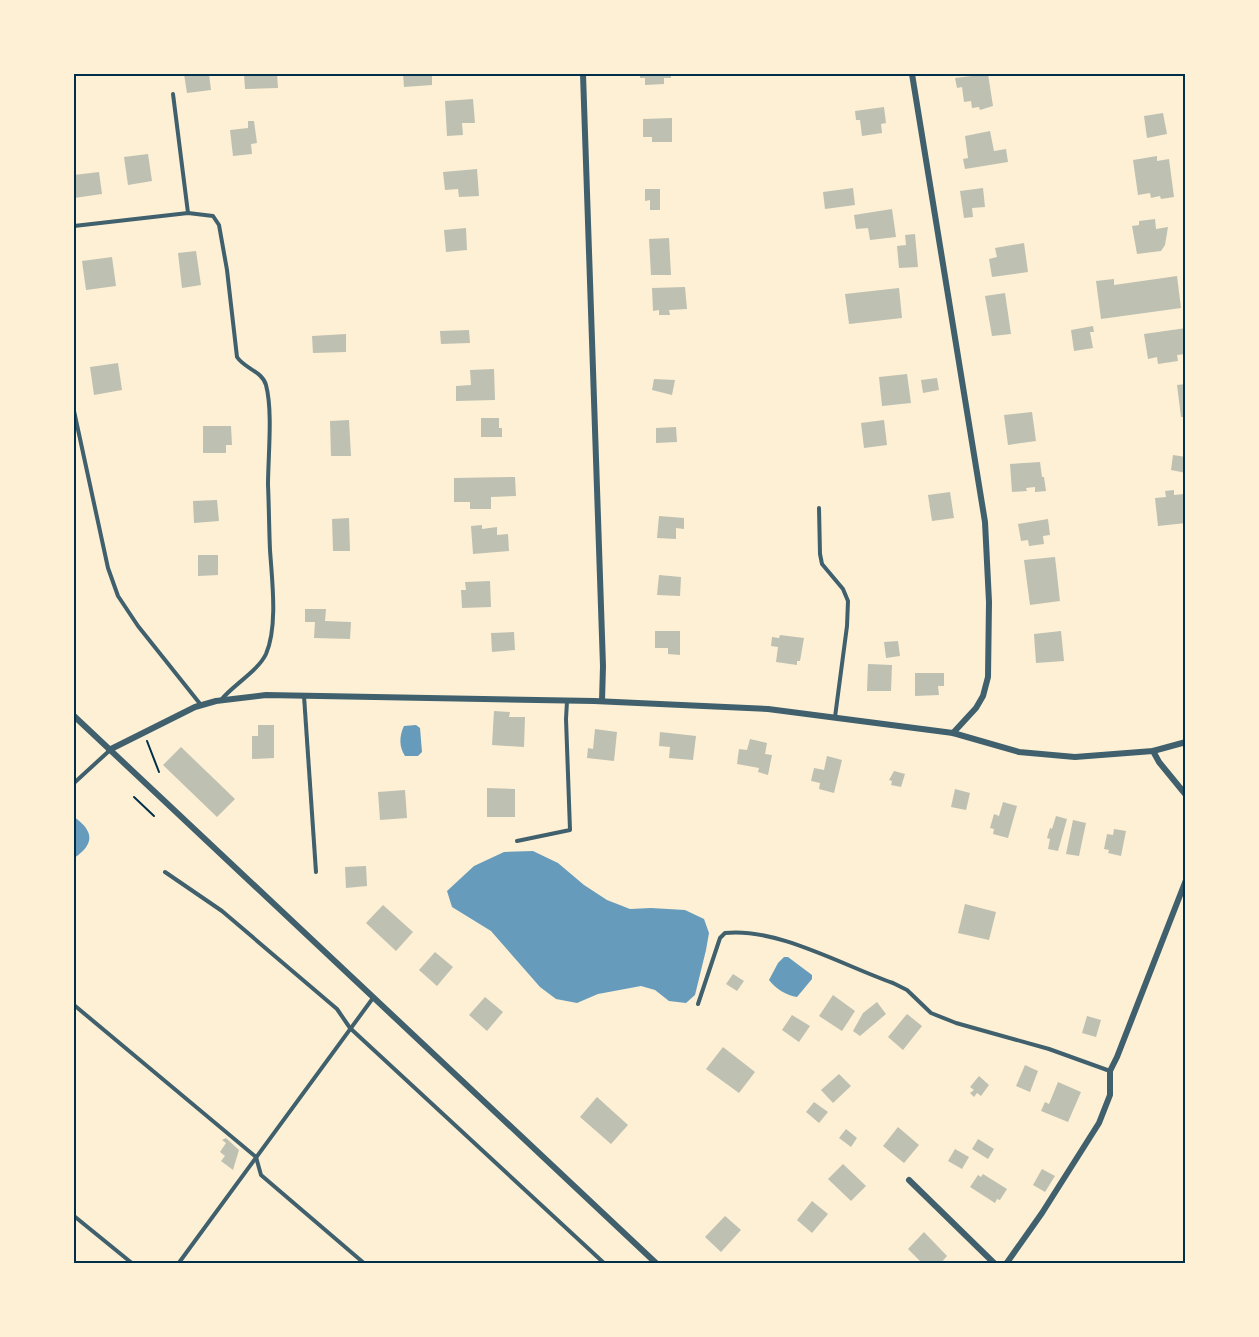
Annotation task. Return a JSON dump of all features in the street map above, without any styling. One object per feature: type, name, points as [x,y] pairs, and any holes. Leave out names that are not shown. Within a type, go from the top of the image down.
[{"type":"street","points":[[583,74],[603,666],[602,701]]},
{"type":"street","points":[[912,74],[985,522],[988,677],[983,696],[976,708],[953,733]]},
{"type":"street","points":[[110,750],[202,705],[266,695],[602,701],[748,707],[953,733],[1019,752],[1075,757],[1153,751],[1185,742]]},
{"type":"street","points":[[74,716],[657,1263]]},
{"type":"street","points":[[1153,751],[1185,795]]},
{"type":"street","points":[[1006,1263],[1042,1213],[1099,1123],[1110,1095],[1110,1071],[1118,1057],[1185,880]]},
{"type":"street","points":[[909,1179],[995,1263]]},
{"type":"lane","points":[[173,94],[188,213]]},
{"type":"lane","points":[[74,226],[188,213],[213,216],[219,225],[227,270],[237,357],[266,383],[272,584],[270,636],[265,657],[228,691],[221,701]]},
{"type":"lane","points":[[74,411],[108,568],[118,596],[138,626],[202,705]]},
{"type":"lane","points":[[819,508],[822,564],[843,590],[848,601],[835,718]]},
{"type":"lane","points":[[304,696],[316,872]]},
{"type":"lane","points":[[517,841],[570,830],[567,701]]},
{"type":"lane","points":[[74,783],[110,750]]},
{"type":"lane","points":[[165,872],[222,911],[337,1009],[350,1028],[605,1263]]},
{"type":"lane","points":[[698,1004],[720,938],[725,933],[738,931],[780,939],[893,983],[907,990],[930,1013],[956,1023],[1049,1048],[1110,1071]]},
{"type":"lane","points":[[178,1263],[373,997]]},
{"type":"lane","points":[[74,1005],[256,1157],[261,1176],[365,1263]]},
{"type":"lane","points":[[74,1216],[133,1263]]},
{"type":"path","points":[[144,733],[159,772]]},
{"type":"path","points":[[134,797],[154,816]]},
{"type":"water","points":[[416,725],[420,728],[422,752],[418,756],[405,756],[401,745],[402,730],[404,726]]},
{"type":"water","points":[[74,817],[88,832],[89,843],[74,858]]},
{"type":"water","points":[[533,851],[558,863],[584,885],[607,900],[630,909],[685,910],[704,919],[709,933],[695,995],[686,1003],[669,1001],[655,990],[641,986],[598,994],[577,1003],[556,999],[540,987],[491,931],[452,907],[447,891],[474,866],[504,852]]},
{"type":"water","points":[[784,957],[788,957],[812,975],[812,979],[797,997],[782,991],[769,980]]},
{"type":"building","points":[[184,74],[209,74],[211,90],[187,93]]},
{"type":"building","points":[[244,74],[277,74],[278,88],[245,89]]},
{"type":"building","points":[[403,74],[432,74],[432,85],[404,87]]},
{"type":"building","points":[[640,74],[671,74],[671,78],[664,78],[664,84],[645,85],[645,78],[640,78]]},
{"type":"building","points":[[988,74],[993,106],[980,110],[979,107],[972,108],[971,101],[964,102],[962,87],[957,88],[955,78]]},
{"type":"building","points":[[473,99],[475,123],[462,123],[463,135],[447,136],[445,101]]},
{"type":"building","points":[[884,107],[886,123],[881,124],[882,133],[862,136],[860,120],[856,120],[855,111]]},
{"type":"building","points":[[1163,113],[1167,134],[1147,138],[1144,116]]},
{"type":"building","points":[[672,118],[672,142],[652,142],[652,137],[643,137],[643,119]]},
{"type":"building","points":[[248,121],[254,121],[257,143],[251,144],[252,154],[233,156],[230,130],[248,128]]},
{"type":"building","points":[[990,131],[994,151],[1006,149],[1008,162],[965,169],[963,159],[968,158],[965,136]]},
{"type":"building","points":[[148,154],[152,181],[128,185],[124,157]]},
{"type":"building","points":[[1157,156],[1157,161],[1169,159],[1174,197],[1161,199],[1160,196],[1151,198],[1150,193],[1138,195],[1133,160]]},
{"type":"building","points":[[477,169],[479,196],[459,197],[458,189],[445,190],[443,172]]},
{"type":"building","points":[[99,172],[102,194],[74,198],[74,175]]},
{"type":"building","points":[[853,188],[855,205],[825,209],[823,192]]},
{"type":"building","points":[[983,188],[985,207],[972,208],[973,217],[964,218],[960,191]]},
{"type":"building","points":[[645,189],[660,189],[660,210],[650,210],[650,200],[645,201]]},
{"type":"building","points":[[892,209],[896,237],[870,240],[868,228],[856,229],[854,215]]},
{"type":"building","points":[[1155,219],[1156,229],[1168,227],[1165,245],[1161,251],[1137,254],[1132,226],[1139,225],[1139,221]]},
{"type":"building","points":[[466,228],[467,250],[446,252],[444,230]]},
{"type":"building","points":[[915,234],[918,267],[899,268],[897,246],[906,245],[905,235]]},
{"type":"building","points":[[669,238],[671,275],[651,275],[649,239]]},
{"type":"building","points":[[1024,243],[1028,272],[992,277],[989,259],[997,257],[995,248]]},
{"type":"building","points":[[196,251],[201,285],[182,288],[178,253]]},
{"type":"building","points":[[112,257],[116,286],[86,290],[82,261]]},
{"type":"building","points":[[1177,276],[1181,308],[1101,319],[1096,281],[1114,279],[1114,285]]},
{"type":"building","points":[[685,287],[687,309],[669,310],[670,315],[659,315],[659,310],[653,311],[652,288]]},
{"type":"building","points":[[899,288],[902,318],[849,324],[845,294]]},
{"type":"building","points":[[1005,293],[1011,334],[992,336],[985,296]]},
{"type":"building","points":[[1093,326],[1094,332],[1090,332],[1093,348],[1074,351],[1071,330]]},
{"type":"building","points":[[1186,328],[1186,354],[1177,355],[1178,361],[1158,364],[1157,357],[1148,359],[1144,334]]},
{"type":"building","points":[[469,330],[470,343],[441,344],[440,331]]},
{"type":"building","points":[[346,334],[346,352],[313,353],[312,336]]},
{"type":"building","points":[[118,363],[122,390],[94,395],[90,367]]},
{"type":"building","points":[[494,369],[495,400],[456,401],[456,386],[471,385],[470,370]]},
{"type":"building","points":[[907,374],[911,403],[882,406],[879,377]]},
{"type":"building","points":[[937,378],[939,390],[923,393],[921,380]]},
{"type":"building","points":[[654,379],[675,380],[672,395],[652,390]]},
{"type":"building","points":[[1186,384],[1186,417],[1181,417],[1177,385]]},
{"type":"building","points":[[1032,412],[1036,441],[1008,445],[1004,415]]},
{"type":"building","points":[[481,418],[499,418],[502,437],[481,437]]},
{"type":"building","points":[[349,420],[351,456],[331,456],[330,421]]},
{"type":"building","points":[[884,420],[887,445],[864,448],[861,423]]},
{"type":"building","points":[[203,426],[231,426],[232,445],[226,445],[226,453],[203,453]]},
{"type":"building","points":[[676,427],[677,442],[656,443],[656,428]]},
{"type":"building","points":[[1173,455],[1186,457],[1186,473],[1171,470]]},
{"type":"building","points":[[1040,462],[1046,491],[1035,492],[1035,487],[1026,488],[1027,491],[1012,492],[1010,464]]},
{"type":"building","points":[[515,477],[516,496],[491,497],[491,509],[470,509],[470,502],[454,502],[454,478]]},
{"type":"building","points":[[1174,490],[1174,495],[1184,494],[1186,523],[1158,526],[1155,498],[1166,497],[1165,491]]},
{"type":"building","points":[[950,492],[954,518],[932,521],[928,495]]},
{"type":"building","points":[[217,500],[219,521],[194,523],[193,501]]},
{"type":"building","points":[[659,516],[684,518],[684,529],[676,528],[676,539],[657,538]]},
{"type":"building","points":[[349,518],[350,551],[333,551],[332,519]]},
{"type":"building","points":[[1048,519],[1050,535],[1043,536],[1044,544],[1029,546],[1028,540],[1021,541],[1018,524]]},
{"type":"building","points":[[482,525],[482,529],[497,527],[497,535],[508,534],[509,551],[473,554],[471,526]]},
{"type":"building","points":[[198,555],[218,555],[218,575],[198,576]]},
{"type":"building","points":[[1055,557],[1060,601],[1030,605],[1024,560]]},
{"type":"building","points":[[659,575],[681,577],[680,596],[657,595]]},
{"type":"building","points":[[490,581],[491,607],[462,608],[461,590],[466,590],[465,582]]},
{"type":"building","points":[[305,609],[326,609],[325,621],[351,622],[350,639],[314,638],[315,622],[305,622]]},
{"type":"building","points":[[655,631],[680,631],[680,655],[668,654],[668,648],[655,648]]},
{"type":"building","points":[[1061,631],[1064,661],[1036,663],[1034,634]]},
{"type":"building","points":[[514,632],[515,650],[492,652],[491,633]]},
{"type":"building","points":[[780,635],[804,638],[800,661],[797,661],[797,665],[776,662],[778,647],[771,646],[772,637],[779,638]]},
{"type":"building","points":[[898,641],[900,656],[886,658],[884,642]]},
{"type":"building","points":[[868,664],[892,665],[891,691],[867,691]]},
{"type":"building","points":[[915,673],[944,673],[944,686],[938,686],[939,695],[915,696]]},
{"type":"building","points":[[494,711],[510,712],[509,717],[525,717],[524,747],[492,745]]},
{"type":"building","points":[[258,725],[274,725],[274,758],[252,759],[252,736],[258,736]]},
{"type":"building","points":[[595,729],[617,732],[614,761],[587,758],[588,748],[593,749]]},
{"type":"building","points":[[660,732],[696,736],[693,760],[669,758],[670,747],[659,746]]},
{"type":"building","points":[[750,739],[767,743],[765,754],[772,755],[768,775],[758,772],[759,768],[737,764],[739,749],[747,750]]},
{"type":"building","points":[[181,747],[235,799],[217,817],[163,765]]},
{"type":"building","points":[[827,756],[842,760],[834,793],[819,789],[820,783],[811,781],[814,768],[824,770]]},
{"type":"building","points":[[894,771],[905,774],[901,787],[891,785],[892,781],[889,780]]},
{"type":"building","points":[[487,788],[515,789],[515,817],[487,817]]},
{"type":"building","points":[[955,789],[970,793],[966,810],[951,807]]},
{"type":"building","points":[[405,790],[407,818],[380,820],[378,792]]},
{"type":"building","points":[[1003,802],[1017,806],[1008,838],[993,834],[994,829],[990,828],[994,814],[999,816]]},
{"type":"building","points":[[1056,816],[1067,819],[1058,851],[1048,849],[1050,839],[1047,838]]},
{"type":"building","points":[[1073,820],[1086,823],[1079,856],[1066,854]]},
{"type":"building","points":[[1114,829],[1126,831],[1121,856],[1108,853],[1109,850],[1104,849],[1107,834],[1113,835]]},
{"type":"building","points":[[366,866],[367,886],[346,888],[345,867]]},
{"type":"building","points":[[965,904],[996,912],[989,940],[958,933]]},
{"type":"building","points":[[383,905],[413,932],[396,951],[366,923]]},
{"type":"building","points":[[435,952],[453,967],[437,986],[419,970]]},
{"type":"building","points":[[733,974],[744,981],[737,991],[726,984]]},
{"type":"building","points":[[833,995],[855,1011],[842,1031],[819,1016]]},
{"type":"building","points":[[485,997],[503,1012],[487,1031],[469,1015]]},
{"type":"building","points":[[877,1002],[886,1014],[860,1036],[853,1031],[863,1013]]},
{"type":"building","points":[[907,1014],[922,1026],[903,1050],[888,1037]]},
{"type":"building","points":[[792,1015],[810,1026],[799,1042],[782,1030]]},
{"type":"building","points":[[1087,1016],[1101,1020],[1096,1037],[1082,1033]]},
{"type":"building","points":[[723,1047],[755,1072],[739,1093],[706,1069]]},
{"type":"building","points":[[1025,1065],[1038,1071],[1030,1092],[1016,1086]]},
{"type":"building","points":[[839,1074],[851,1086],[833,1103],[821,1090]]},
{"type":"building","points":[[979,1076],[989,1085],[981,1096],[977,1093],[974,1097],[970,1093],[974,1090],[970,1087]]},
{"type":"building","points":[[1058,1082],[1081,1092],[1068,1122],[1041,1111],[1045,1102],[1049,1104]]},
{"type":"building","points":[[597,1097],[628,1125],[611,1144],[580,1117]]},
{"type":"building","points":[[814,1102],[828,1112],[819,1123],[806,1112]]},
{"type":"building","points":[[898,1127],[919,1145],[904,1163],[883,1146]]},
{"type":"building","points":[[846,1129],[857,1138],[851,1147],[839,1138]]},
{"type":"building","points":[[226,1138],[239,1150],[233,1170],[221,1161],[225,1156],[220,1152],[226,1143],[222,1140]]},
{"type":"building","points":[[978,1139],[994,1149],[988,1159],[972,1149]]},
{"type":"building","points":[[955,1149],[969,1157],[962,1169],[948,1161]]},
{"type":"building","points":[[843,1164],[866,1186],[851,1201],[828,1179]]},
{"type":"building","points":[[1042,1169],[1055,1176],[1045,1192],[1033,1185]]},
{"type":"building","points":[[983,1174],[1007,1189],[1000,1200],[997,1199],[995,1203],[970,1187],[978,1175],[981,1177]]},
{"type":"building","points":[[812,1201],[828,1214],[812,1233],[797,1220]]},
{"type":"building","points":[[725,1216],[741,1230],[721,1252],[705,1237]]},
{"type":"building","points":[[924,1232],[947,1256],[940,1264],[923,1264],[908,1249]]}]
